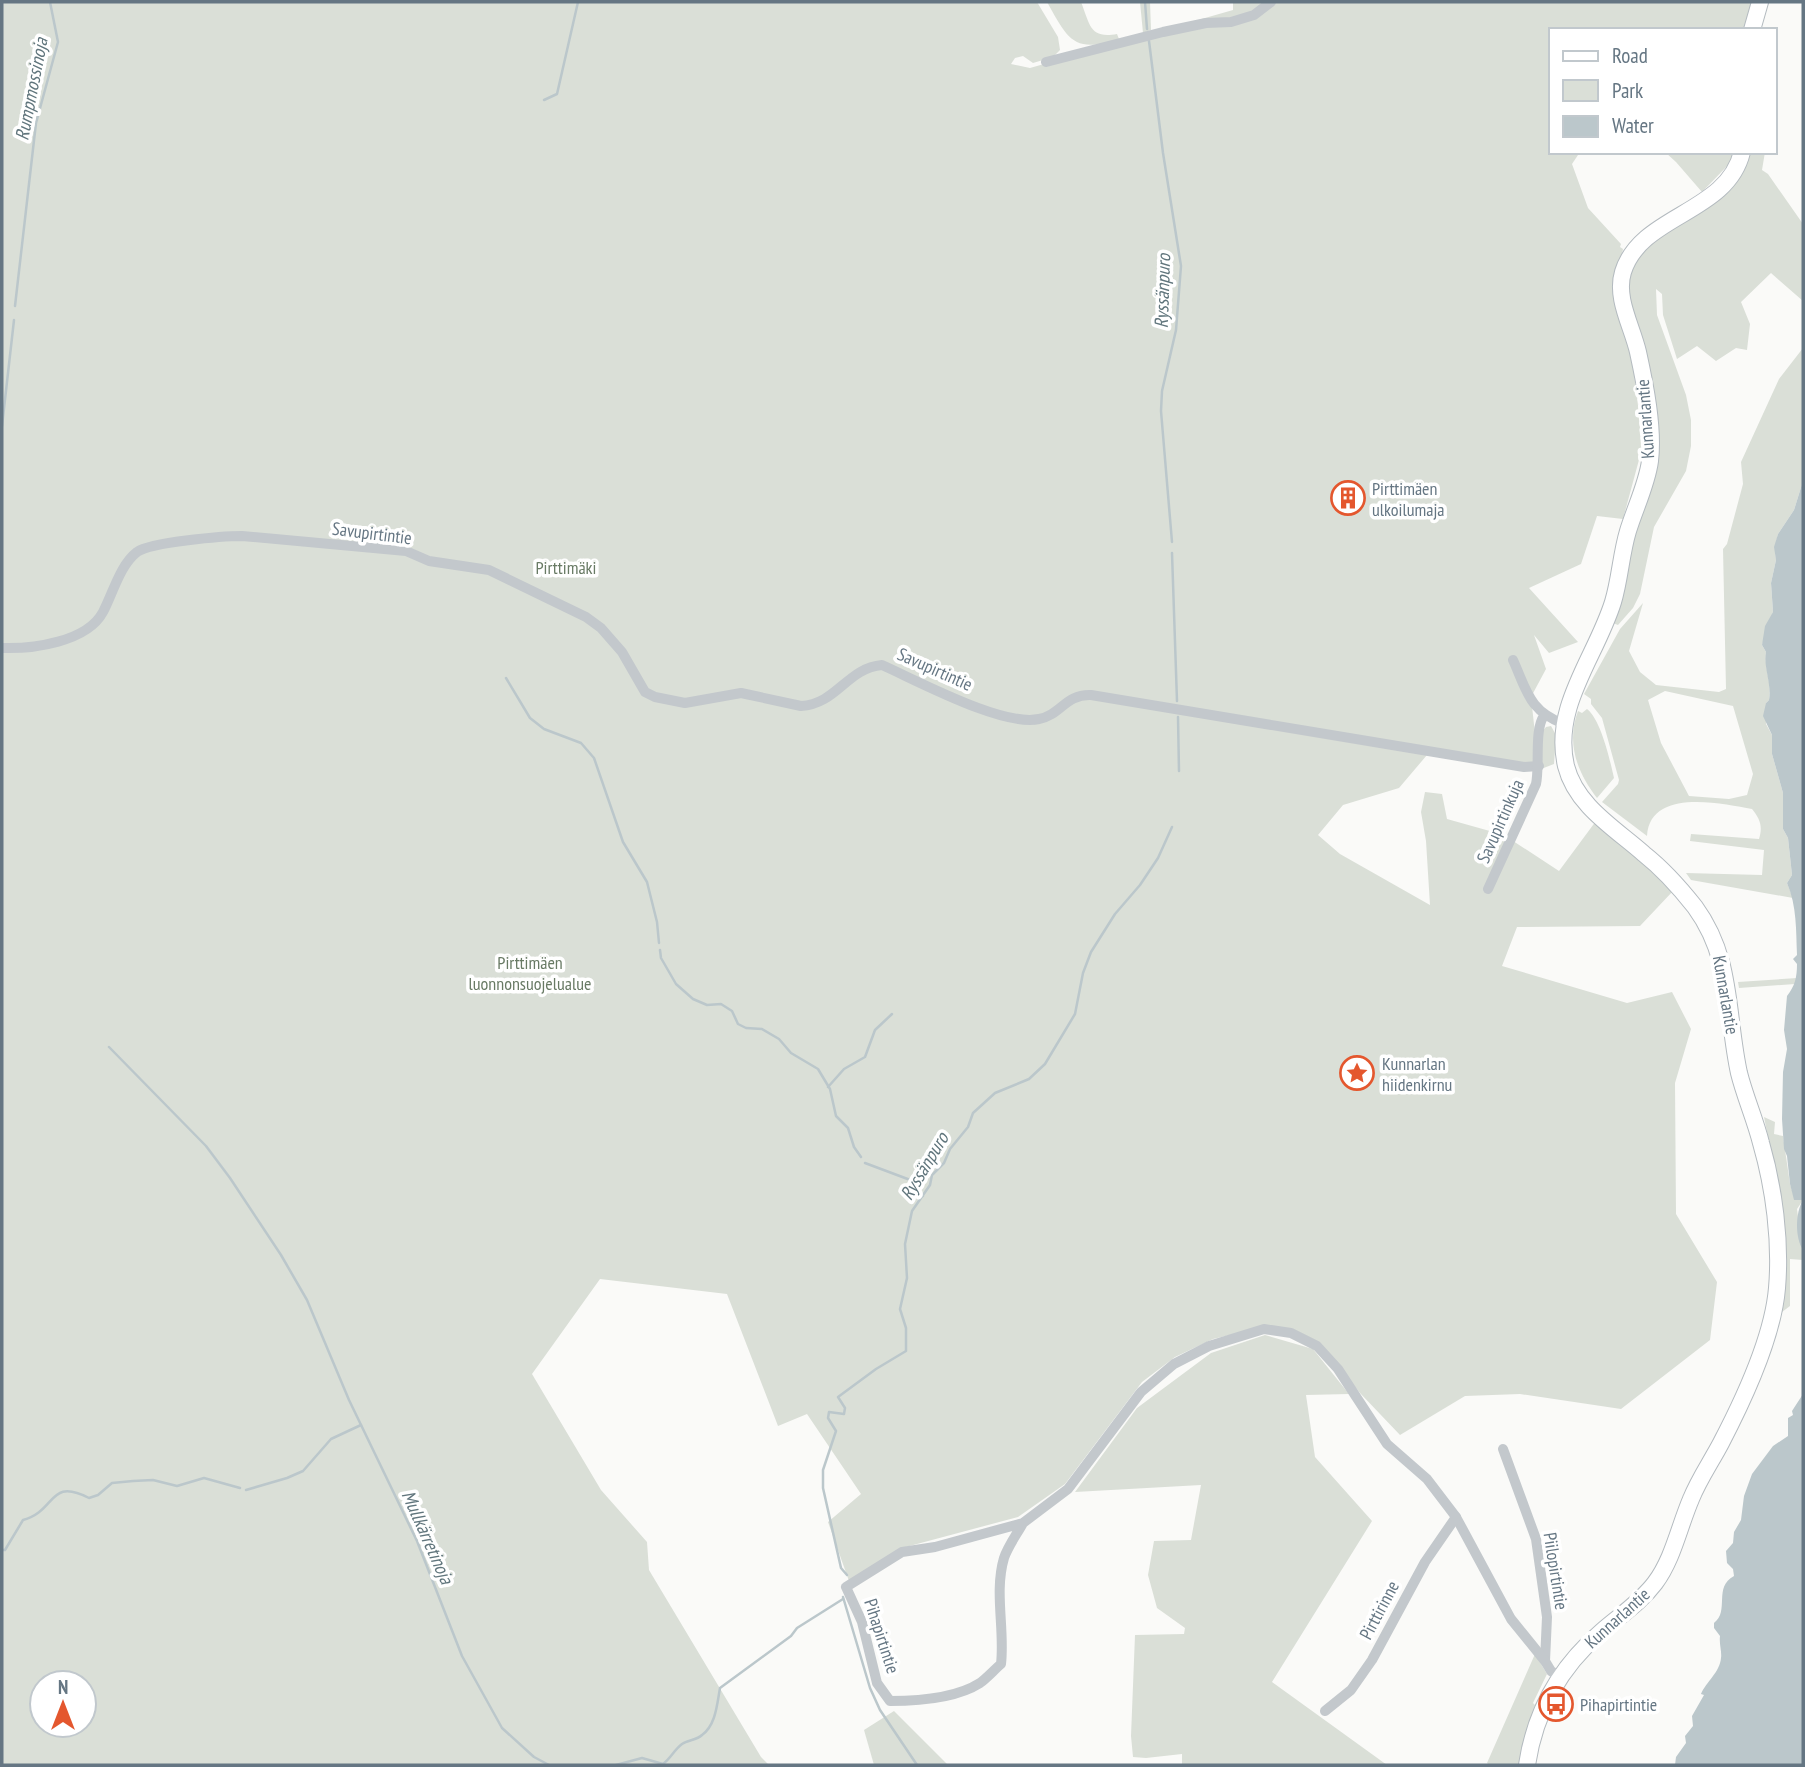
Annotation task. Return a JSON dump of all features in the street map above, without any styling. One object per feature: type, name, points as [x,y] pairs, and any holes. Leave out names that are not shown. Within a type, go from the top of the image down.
[{"type":"main road","points":[[1753,28],[1760,2]]},
{"type":"main road","name":"Kunnarlantie","points":[[1527,1765],[1534,1729],[1560,1677],[1591,1640],[1638,1602],[1665,1567],[1691,1498],[1722,1441],[1766,1340],[1775,1311],[1778,1265],[1768,1172],[1740,1074],[1727,981],[1716,943],[1696,909],[1668,877],[1583,800],[1572,783],[1566,766],[1562,740],[1573,695],[1613,601],[1626,535],[1650,461],[1650,428],[1642,373],[1621,297],[1622,275],[1629,258],[1647,239],[1724,186],[1736,170],[1741,154]]},
{"type":"street","points":[[1046,62],[1163,32],[1206,23],[1231,22],[1254,15],[1271,2]]},
{"type":"street","name":"Savupirtintie","points":[[2,648],[48,643],[90,628],[102,614],[130,559],[138,551],[163,543],[243,536],[406,551],[429,561],[489,570],[586,617],[601,628],[622,652],[645,692],[655,697],[685,703],[741,693],[810,706],[822,702],[859,672],[882,665],[1002,717],[1024,721],[1042,719],[1078,695],[1091,695],[1524,767],[1539,766]]},
{"type":"street","points":[[1513,660],[1534,705],[1544,716],[1564,724]]},
{"type":"street","points":[[1539,766],[1539,726],[1544,716]]},
{"type":"street","name":"Savupirtinkuja","points":[[1488,890],[1536,784],[1539,766]]},
{"type":"street","name":"Pihapirtintie","points":[[1023,1523],[1004,1558],[1000,1596],[1004,1642],[1001,1664],[979,1684],[960,1691],[916,1701],[890,1701],[877,1684],[862,1622],[846,1587],[902,1552],[1023,1523],[1069,1489],[1141,1392],[1174,1364],[1209,1346],[1264,1329],[1291,1333],[1317,1346],[1338,1369],[1387,1444],[1427,1479],[1456,1517],[1511,1619],[1550,1671],[1560,1677]]},
{"type":"street","name":"Piilopirtintie","points":[[1503,1449],[1536,1539],[1547,1617],[1545,1661]]},
{"type":"street","name":"Pirttirinne","points":[[1325,1712],[1351,1690],[1372,1660],[1425,1562],[1456,1517]]},
{"type":"green space","name":"Pirttimäki","points":[[2,2],[1037,2],[1058,37],[1060,50],[1053,57],[1033,63],[1023,56],[1015,58],[1011,64],[1030,68],[1233,10],[1233,2],[1752,2],[1745,28],[1549,28],[1549,154],[1579,154],[1572,164],[1588,208],[1623,249],[1616,288],[1634,374],[1643,445],[1623,519],[1597,516],[1581,564],[1529,588],[1578,642],[1549,653],[1534,635],[1546,669],[1531,697],[1539,770],[1427,755],[1399,788],[1343,805],[1318,835],[1340,854],[1430,905],[1426,841],[1421,812],[1425,792],[1442,794],[1447,819],[1504,835],[1559,871],[1596,821],[1673,891],[1640,926],[1517,927],[1502,966],[1627,1003],[1672,992],[1691,1029],[1675,1083],[1676,1214],[1717,1282],[1710,1340],[1621,1409],[1520,1394],[1465,1396],[1400,1435],[1360,1393],[1321,1344],[1268,1326],[1213,1339],[1175,1357],[1142,1382],[1065,1484],[1018,1517],[902,1548],[849,1581],[828,1522],[861,1494],[807,1414],[778,1426],[727,1294],[600,1279],[532,1374],[601,1490],[647,1542],[649,1570],[761,1757],[769,1765],[2,1765]]},
{"type":"green space","points":[[1047,2],[1081,2],[1089,23],[1096,32],[1117,34],[1119,39],[1091,45],[1074,40],[1061,26]]},
{"type":"green space","points":[[1140,2],[1150,2],[1151,30],[1143,33]]},
{"type":"green space","points":[[1667,154],[1733,154],[1731,162],[1702,192]]},
{"type":"green space","points":[[1745,154],[1765,154],[1762,170],[1768,174],[1803,224],[1803,301],[1771,273],[1741,302],[1750,324],[1747,350],[1736,348],[1716,361],[1697,346],[1677,359],[1663,315],[1662,294],[1656,289],[1657,315],[1686,395],[1691,420],[1691,446],[1686,471],[1654,527],[1640,594],[1633,608],[1618,625],[1610,622],[1652,470],[1626,301],[1626,278],[1640,252],[1723,193]]},
{"type":"green space","points":[[1803,348],[1803,481],[1794,510],[1778,534],[1771,583],[1773,612],[1762,645],[1766,652],[1770,687],[1769,700],[1766,703],[1766,724],[1772,735],[1772,754],[1783,793],[1783,829],[1788,838],[1792,875],[1787,883],[1793,898],[1691,880],[1686,873],[1762,875],[1764,850],[1690,841],[1691,834],[1759,839],[1760,823],[1752,809],[1706,802],[1673,805],[1660,811],[1651,821],[1647,836],[1602,802],[1619,780],[1602,718],[1591,704],[1591,699],[1584,694],[1620,629],[1643,603],[1629,651],[1640,672],[1656,685],[1719,692],[1726,689],[1723,549],[1727,544],[1743,484],[1741,462],[1779,379]],"holes":[[[1665,691],[1733,706],[1753,774],[1747,795],[1729,799],[1689,796],[1661,743],[1648,700]]]},
{"type":"green space","points":[[1587,709],[1601,731],[1614,778],[1597,798],[1584,778],[1573,746],[1578,711],[1582,713]]},
{"type":"green space","points":[[1551,726],[1556,735],[1554,764],[1541,769],[1542,732]]},
{"type":"green space","points":[[1797,978],[1795,984],[1739,988],[1738,982]]},
{"type":"green space","points":[[1764,1117],[1775,1122],[1774,1134],[1783,1136],[1795,1200],[1803,1200],[1797,1209],[1803,1260],[1790,1259],[1790,1306],[1782,1312],[1783,1238],[1778,1190]]},
{"type":"green space","points":[[1265,1335],[1313,1349],[1349,1394],[1306,1395],[1315,1457],[1372,1521],[1272,1682],[1387,1765],[1182,1765],[1182,1754],[1133,1757],[1131,1736],[1135,1635],[1184,1634],[1185,1628],[1157,1608],[1148,1575],[1154,1541],[1191,1540],[1201,1485],[1075,1492],[1137,1408],[1211,1353]]},
{"type":"green space","points":[[1535,1654],[1547,1674],[1533,1703],[1535,1705],[1522,1765],[1489,1765],[1487,1763]]},
{"type":"green space","points":[[894,1711],[948,1765],[874,1765],[864,1730]]},
{"type":"water","points":[[1803,481],[1803,1200],[1794,1200],[1784,1149],[1782,1119],[1783,1072],[1787,1049],[1784,1030],[1787,996],[1797,973],[1797,964],[1793,959],[1797,955],[1796,928],[1793,901],[1787,883],[1792,875],[1788,838],[1783,829],[1783,793],[1772,754],[1772,735],[1763,716],[1770,694],[1766,652],[1762,645],[1765,626],[1773,612],[1771,583],[1776,560],[1774,547],[1778,534],[1794,510]]},
{"type":"water","points":[[1803,1200],[1803,1250],[1798,1239],[1797,1225]]},
{"type":"water","points":[[1803,1394],[1803,1765],[1675,1765],[1676,1757],[1686,1743],[1685,1736],[1693,1726],[1692,1716],[1704,1695],[1701,1694],[1720,1663],[1720,1636],[1714,1623],[1721,1612],[1724,1586],[1734,1576],[1733,1569],[1727,1563],[1726,1551],[1733,1543],[1734,1532],[1741,1520],[1744,1496],[1752,1474],[1773,1446],[1788,1436],[1788,1418],[1793,1415],[1792,1411]]},
{"type":"waterway","name":"Rumpmossinoja","points":[[15,306],[36,123],[58,42],[50,2]]},
{"type":"waterway","points":[[544,100],[557,94],[578,2]]},
{"type":"waterway","name":"Ryssänpuro","points":[[1145,2],[1147,29]]},
{"type":"waterway","name":"Ryssänpuro","points":[[1149,41],[1181,266],[1176,330],[1162,391],[1161,411],[1172,542]]},
{"type":"waterway","name":"Rumpmossinoja","points":[[2,426],[14,320]]},
{"type":"waterway","name":"Ryssänpuro","points":[[1172,553],[1177,701]]},
{"type":"waterway","points":[[506,678],[530,718],[544,729],[581,743],[594,758],[623,842],[647,882],[659,943]]},
{"type":"waterway","name":"Ryssänpuro","points":[[1178,717],[1179,771]]},
{"type":"waterway","name":"Ryssänpuro","points":[[847,1575],[841,1568],[823,1488],[823,1470],[836,1431],[828,1418],[829,1412],[844,1414],[845,1408],[838,1397],[906,1351],[906,1328],[900,1309],[907,1278],[905,1244],[912,1211],[930,1185],[932,1175],[944,1163],[950,1149],[968,1127],[973,1113],[995,1093],[1029,1079],[1045,1064],[1075,1014],[1083,973],[1091,952],[1115,914],[1140,885],[1158,858],[1172,827]]},
{"type":"waterway","points":[[660,950],[661,958],[676,984],[693,999],[707,1005],[721,1004],[732,1011],[738,1024],[746,1028],[762,1029],[779,1039],[791,1053],[818,1069],[830,1089],[836,1116],[848,1128],[854,1147],[861,1157]]},
{"type":"waterway","points":[[828,1087],[844,1069],[865,1057],[875,1030],[892,1014]]},
{"type":"waterway","points":[[109,1047],[206,1146],[281,1255],[307,1300],[349,1400],[417,1541],[462,1656],[502,1728],[534,1757],[549,1765]]},
{"type":"waterway","points":[[865,1163],[913,1181],[923,1196]]},
{"type":"waterway","name":"Mullkärretinoja","points":[[246,1490],[303,1471],[331,1439],[361,1425]]},
{"type":"waterway","name":"Mullkärretinoja","points":[[2,1550],[5,1550],[23,1520],[34,1516],[59,1493],[66,1491],[89,1498],[98,1495],[112,1483],[153,1480],[177,1486],[204,1478],[240,1488]]},
{"type":"waterway","name":"Ryssänpuro","points":[[843,1597],[870,1688],[880,1710],[917,1765]]},
{"type":"waterway","name":"Mullkärretinoja","points":[[616,1765],[642,1758],[663,1764],[682,1744],[707,1731],[715,1714],[720,1688],[791,1636],[797,1628],[843,1599]]},
{"type":"place","name":"Pirttimäen ulkoilumaja","points":[[1348,498]]},
{"type":"place","name":"Kunnarlan hiidenkirnu","points":[[1357,1073]]},
{"type":"place","name":"Pihapirtintie","points":[[1556,1704]]},
{"type":"park label","name":"Pirttimäen luonnonsuojelualue","points":[[530,972]]}]
